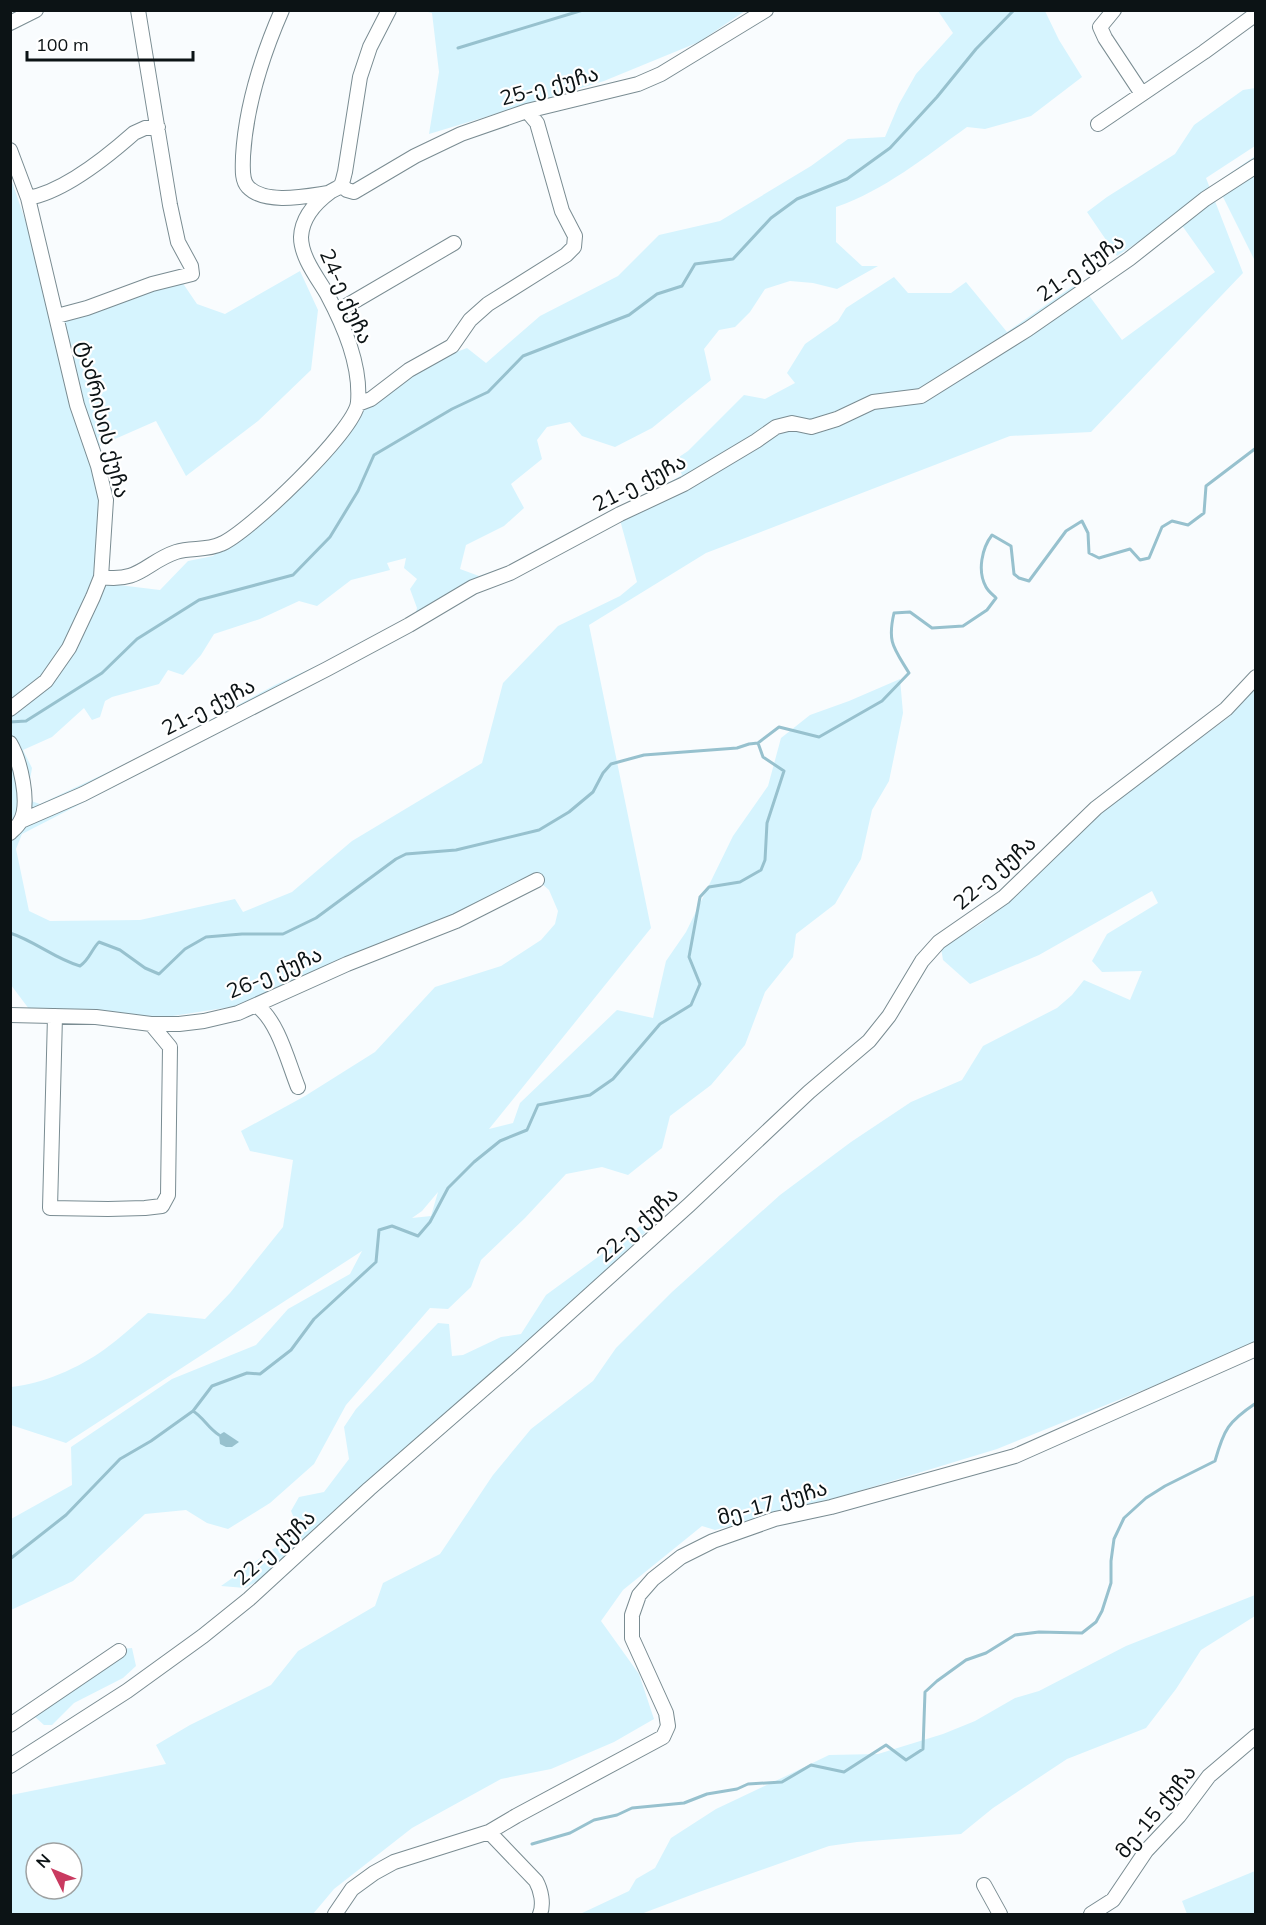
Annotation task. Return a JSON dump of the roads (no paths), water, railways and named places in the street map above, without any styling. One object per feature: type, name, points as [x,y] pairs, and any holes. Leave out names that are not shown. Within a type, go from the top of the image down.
[{"type":"street","points":[[10,23],[36,10]]},
{"type":"street","points":[[57,316],[87,308],[152,284],[192,274],[191,266],[178,242],[172,214],[138,10]]},
{"type":"street","points":[[282,10],[254,85],[244,137],[243,180],[247,187],[256,193],[271,197],[328,194]]},
{"type":"street","points":[[341,185],[360,77],[370,47],[388,10]]},
{"type":"street","name":"25-ე ქუჩა","points":[[341,185],[346,190],[354,192],[438,144],[461,134],[527,111],[638,84],[661,74],[766,10]]},
{"type":"street","points":[[1114,10],[1100,27],[1142,94]]},
{"type":"street","points":[[1098,123],[1256,14]]},
{"type":"street","points":[[101,577],[134,575],[179,550],[202,550],[222,544],[273,505],[318,461],[348,423],[358,405],[371,399],[409,370],[452,346],[470,320],[488,304],[566,255],[574,247],[575,236],[562,212],[537,123],[527,111]]},
{"type":"street","points":[[28,198],[40,196],[67,183],[134,133],[145,128],[158,127]]},
{"type":"street","name":"ტაძრისის ქუჩა","points":[[10,150],[28,198],[77,405],[98,466],[106,500],[101,577],[93,597],[69,648],[46,681],[10,710]]},
{"type":"street","name":"21-ე ქუჩა","points":[[21,821],[83,794],[327,669],[473,587],[510,573],[620,514],[684,484],[776,427],[792,423],[811,427],[837,419],[873,402],[921,396],[1028,329],[1129,259],[1205,199],[1256,166]]},
{"type":"street","name":"24-ე ქუჩა","points":[[341,185],[328,194],[305,218],[301,236],[304,253],[336,312],[351,348],[356,369],[358,405]]},
{"type":"street","points":[[336,312],[454,243]]},
{"type":"street","name":"22-ე ქუჩა","points":[[10,1766],[127,1691],[203,1636],[249,1599],[377,1482],[672,1221],[808,1092],[869,1041],[889,1016],[922,961],[939,942],[1004,897],[1096,808],[1226,709],[1256,677]]},
{"type":"street","points":[[10,743],[17,754],[21,771],[25,807],[21,821],[10,833]]},
{"type":"street","name":"26-ე ქუჩა","points":[[10,1016],[96,1017],[151,1024],[204,1021],[238,1013],[347,964],[456,921],[537,880]]},
{"type":"street","points":[[257,1006],[265,1012],[274,1026],[298,1087]]},
{"type":"street","points":[[55,1016],[50,1208],[162,1206],[168,1195],[170,1047],[151,1024]]},
{"type":"street","name":"მე-17 ქუჩა","points":[[335,1914],[352,1889],[394,1862],[489,1832],[663,1737],[668,1726],[666,1713],[632,1638],[632,1616],[639,1595],[653,1579],[681,1557],[713,1540],[775,1519],[831,1507],[1015,1456],[1256,1349]]},
{"type":"street","points":[[10,1725],[119,1651]]},
{"type":"street","name":"მე-15 ქუჩა","points":[[1091,1914],[1113,1900],[1146,1851],[1179,1816],[1209,1776],[1256,1737]]},
{"type":"street","points":[[489,1832],[541,1889],[542,1910],[540,1914]]},
{"type":"street","points":[[984,1885],[1000,1914]]},
{"type":"waterway","points":[[458,48],[583,10]]},
{"type":"waterway","points":[[10,722],[26,721],[102,673],[137,639],[199,600],[293,575],[330,537],[358,491],[374,455],[452,409],[488,392],[523,356],[629,315],[657,294],[682,286],[695,264],[733,259],[771,218],[797,199],[847,179],[890,148],[937,97],[976,49],[1014,10]]},
{"type":"waterway","points":[[10,1559],[66,1515],[120,1459],[151,1441],[193,1411],[212,1386],[247,1373],[260,1374],[291,1350],[314,1319],[376,1262],[379,1230],[392,1226],[418,1236],[430,1222],[448,1188],[474,1162],[500,1141],[527,1130],[538,1105],[590,1095],[613,1079],[660,1024],[691,1005],[700,984],[689,957],[700,897],[709,887],[740,882],[761,870],[765,860],[767,823],[784,771],[763,757],[758,743],[779,727],[819,737],[882,701],[909,673],[893,645],[891,632],[894,613],[910,612],[932,628],[963,626],[987,610],[996,598],[983,581],[981,567],[983,553],[992,535],[1011,546],[1014,574],[1029,581],[1066,531],[1082,521],[1088,533],[1089,553],[1099,558],[1130,549],[1140,560],[1149,558],[1162,527],[1172,521],[1188,525],[1204,513],[1206,486],[1256,448]]},
{"type":"waterway","points":[[10,933],[80,966],[99,942],[120,950],[145,968],[159,974],[185,949],[206,937],[283,934],[316,918],[406,854],[456,850],[539,830],[569,812],[593,792],[603,773],[611,764],[644,755],[737,748],[758,743]]},
{"type":"waterway","points":[[532,1844],[570,1833],[594,1820],[617,1815],[632,1808],[684,1803],[707,1794],[737,1789],[748,1784],[782,1782],[811,1765],[844,1772],[886,1745],[906,1760],[923,1749],[925,1692],[937,1681],[966,1660],[986,1653],[1015,1635],[1039,1632],[1082,1633],[1096,1622],[1111,1583],[1114,1539],[1124,1518],[1146,1498],[1165,1486],[1215,1461],[1228,1427],[1256,1403]]},
{"type":"waterway","points":[[193,1411],[219,1435]]}]
